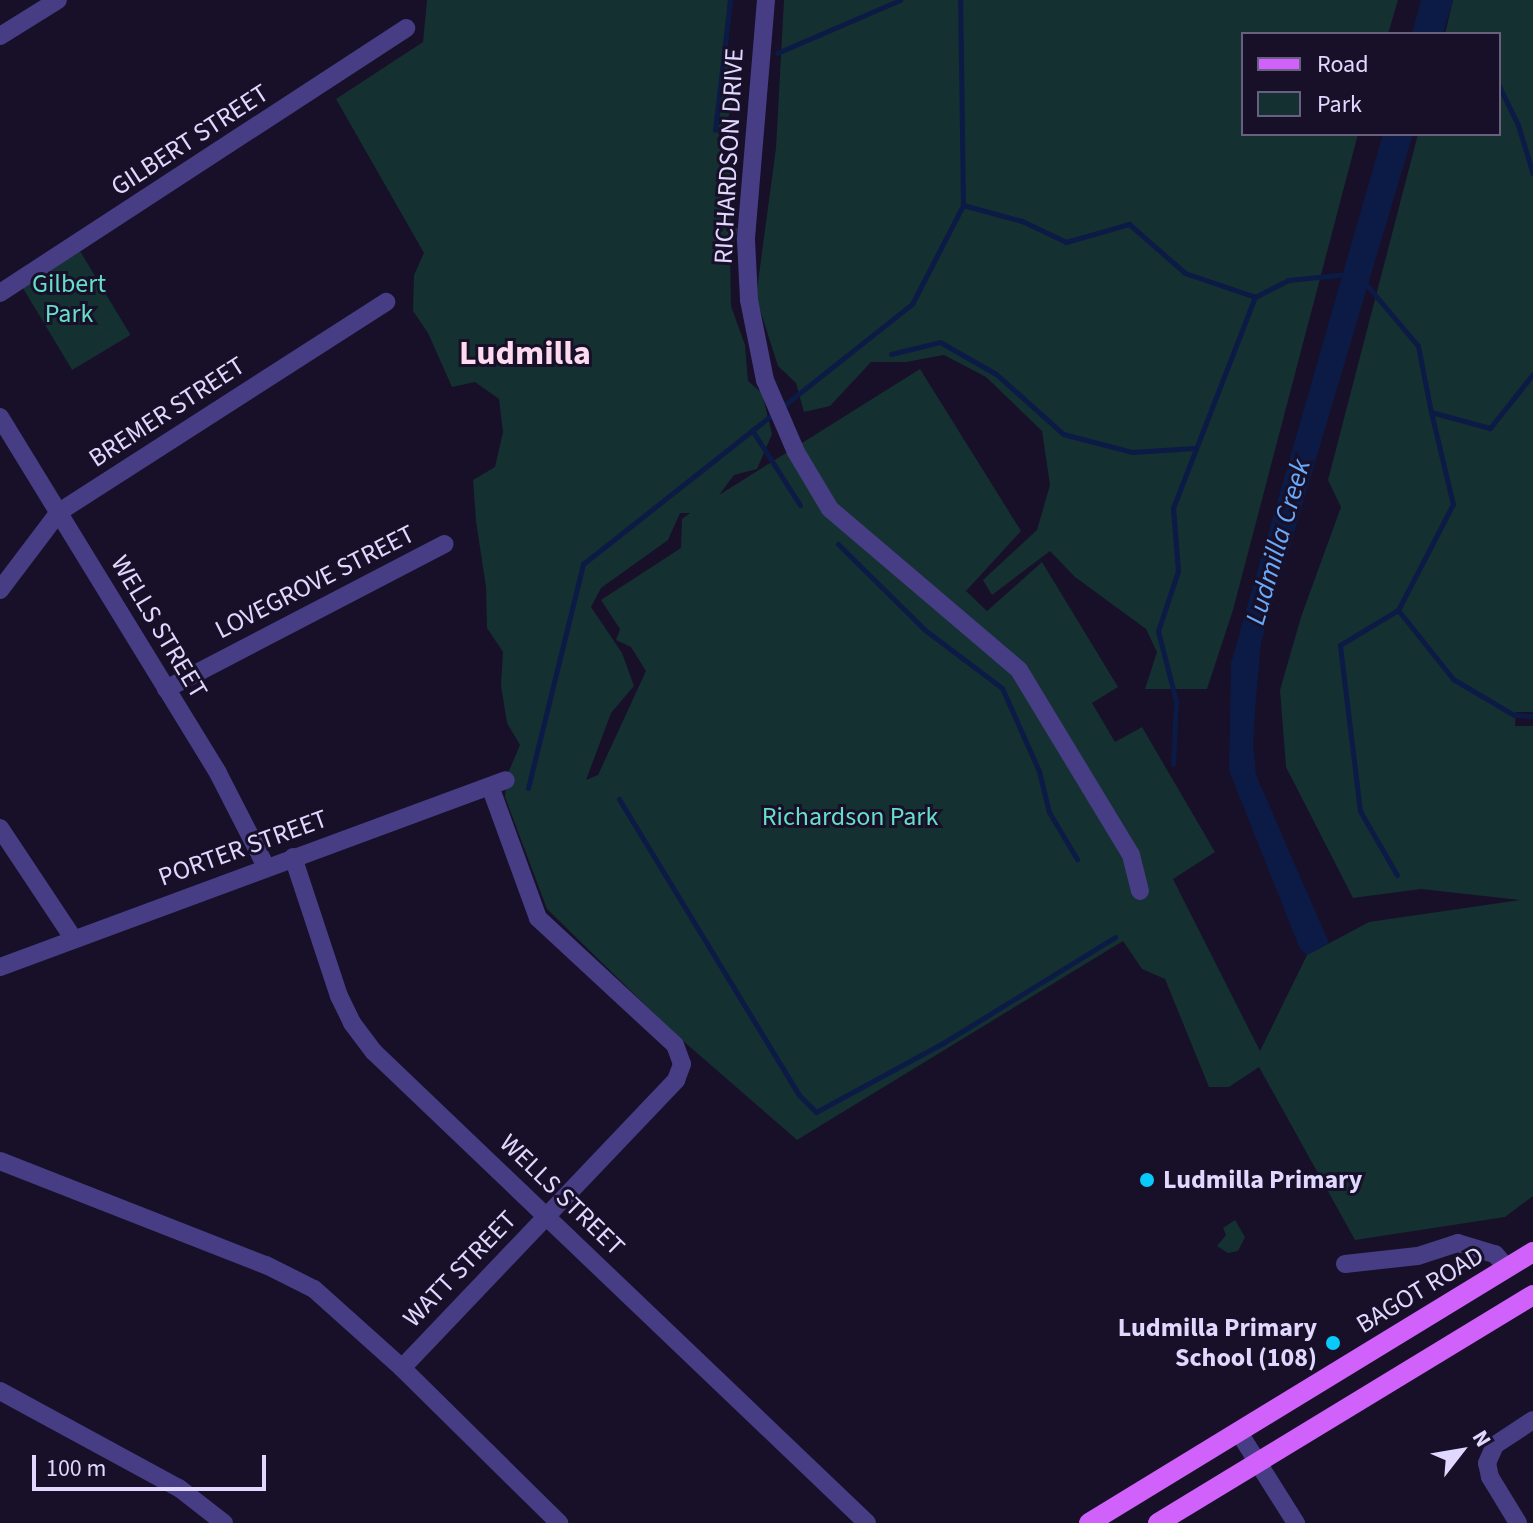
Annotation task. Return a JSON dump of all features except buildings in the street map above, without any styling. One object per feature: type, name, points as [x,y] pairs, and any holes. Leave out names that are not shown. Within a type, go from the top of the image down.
[{"type":"main road","name":"BAGOT ROAD","points":[[1089,1523],[1533,1252]]},
{"type":"main road","points":[[1158,1523],[1533,1295]]},
{"type":"street","points":[[0,36],[58,0]]},
{"type":"street","name":"RICHARDSON DRIVE","points":[[766,0],[746,240],[749,300],[765,380],[796,452],[830,509],[1019,670],[1131,855],[1140,891]]},
{"type":"street","name":"GILBERT STREET","points":[[0,293],[406,28]]},
{"type":"street","name":"BREMER STREET","points":[[0,590],[59,512],[386,302]]},
{"type":"street","name":"WELLS STREET","points":[[0,417],[218,773],[266,867]]},
{"type":"street","name":"LOVEGROVE STREET","points":[[166,689],[445,544]]},
{"type":"street","name":"PORTER STREET","points":[[0,967],[498,783],[538,918],[675,1045],[682,1064]]},
{"type":"street","points":[[0,828],[73,938]]},
{"type":"street","name":"WELLS STREET","points":[[293,857],[339,996],[352,1023],[374,1052],[867,1523]]},
{"type":"street","name":"WATT STREET","points":[[402,1368],[676,1080],[682,1064]]},
{"type":"street","points":[[0,1161],[303,1282],[324,1296],[402,1368],[559,1523]]},
{"type":"street","points":[[1345,1264],[1418,1256],[1458,1243],[1495,1254],[1507,1268]]},
{"type":"street","points":[[0,1391],[179,1488],[224,1523]]},
{"type":"street","points":[[1518,1523],[1490,1477],[1487,1463],[1495,1445],[1533,1420]]},
{"type":"street","points":[[1238,1431],[1296,1523]]},
{"type":"green space","name":"Richardson Park","points":[[427,0],[728,0],[725,43],[739,57],[731,111],[717,140],[737,155],[720,203],[738,230],[730,252],[731,306],[745,345],[748,381],[762,393],[772,434],[757,469],[734,475],[719,495],[920,369],[1021,531],[966,591],[987,611],[1042,562],[1118,687],[1092,703],[1115,742],[1142,727],[1215,852],[1173,879],[1260,1051],[1307,955],[1369,922],[1520,900],[1421,889],[1353,898],[1286,767],[1280,690],[1301,617],[1341,507],[1328,480],[1417,136],[1501,136],[1501,32],[1445,32],[1453,0],[1533,0],[1533,712],[1516,712],[1515,726],[1533,726],[1533,1196],[1505,1217],[1355,1240],[1259,1067],[1229,1087],[1209,1087],[1165,979],[1142,969],[1123,941],[797,1140],[674,1033],[547,909],[505,797],[506,778],[520,745],[507,723],[501,686],[503,652],[487,628],[486,587],[473,480],[495,467],[503,432],[499,399],[475,382],[452,387],[428,333],[413,311],[414,275],[424,253],[336,99],[423,42]],"holes":[[[680,513],[690,513],[682,519],[681,548],[601,600],[620,629],[616,640],[631,647],[646,671],[598,775],[586,780],[611,713],[634,686],[622,653],[591,607],[601,588],[668,540]]]},
{"type":"green space","points":[[784,0],[1398,0],[1389,32],[1241,32],[1241,136],[1357,136],[1233,610],[1207,689],[1145,689],[1157,652],[1146,629],[1075,577],[1050,551],[992,595],[983,580],[1037,530],[1050,485],[1042,431],[986,377],[944,355],[906,362],[871,362],[830,406],[804,412],[796,383],[778,366],[756,297],[776,148]]},
{"type":"green space","name":"Gilbert Park","points":[[80,251],[130,335],[72,370],[22,286]]},
{"type":"green space","points":[[1235,1220],[1245,1237],[1238,1251],[1228,1253],[1217,1246],[1226,1235],[1223,1228]]},
{"type":"water","points":[[1421,0],[1453,0],[1444,32],[1413,32]]},
{"type":"water","name":"Ludmilla Creek","points":[[1382,136],[1412,136],[1261,643],[1253,743],[1256,775],[1329,943],[1307,955],[1300,949],[1229,770],[1231,663]]},
{"type":"waterway","points":[[715,130],[730,0]]},
{"type":"waterway","points":[[777,53],[900,0]]},
{"type":"waterway","points":[[782,407],[912,304],[963,205],[960,0]]},
{"type":"waterway","points":[[1501,90],[1518,125],[1533,174]]},
{"type":"waterway","points":[[963,205],[1022,221],[1066,242],[1129,224],[1185,273],[1255,297],[1288,280],[1348,274]]},
{"type":"waterway","points":[[1365,283],[1418,346],[1431,412],[1490,428],[1533,374]]},
{"type":"waterway","points":[[1173,764],[1176,701],[1158,631],[1178,571],[1173,508],[1255,297]]},
{"type":"waterway","points":[[891,354],[940,342],[996,374],[1063,434],[1132,452],[1194,448]]},
{"type":"waterway","points":[[1431,412],[1453,504],[1398,610],[1453,679],[1514,715],[1533,716]]},
{"type":"waterway","points":[[528,788],[583,564],[774,413]]},
{"type":"waterway","points":[[752,430],[800,505]]},
{"type":"waterway","points":[[838,544],[925,630],[1002,688],[1039,771],[1049,812],[1077,859]]},
{"type":"waterway","points":[[1397,875],[1360,811],[1340,645],[1398,610]]},
{"type":"waterway","points":[[619,799],[799,1095],[816,1112],[943,1043],[1115,937]]},
{"type":"place","name":"Ludmilla Primary","points":[[1147,1180]]},
{"type":"place","name":"Ludmilla Primary School (108)","points":[[1333,1343]]},
{"type":"district","name":"Ludmilla","points":[[525,354]]}]
